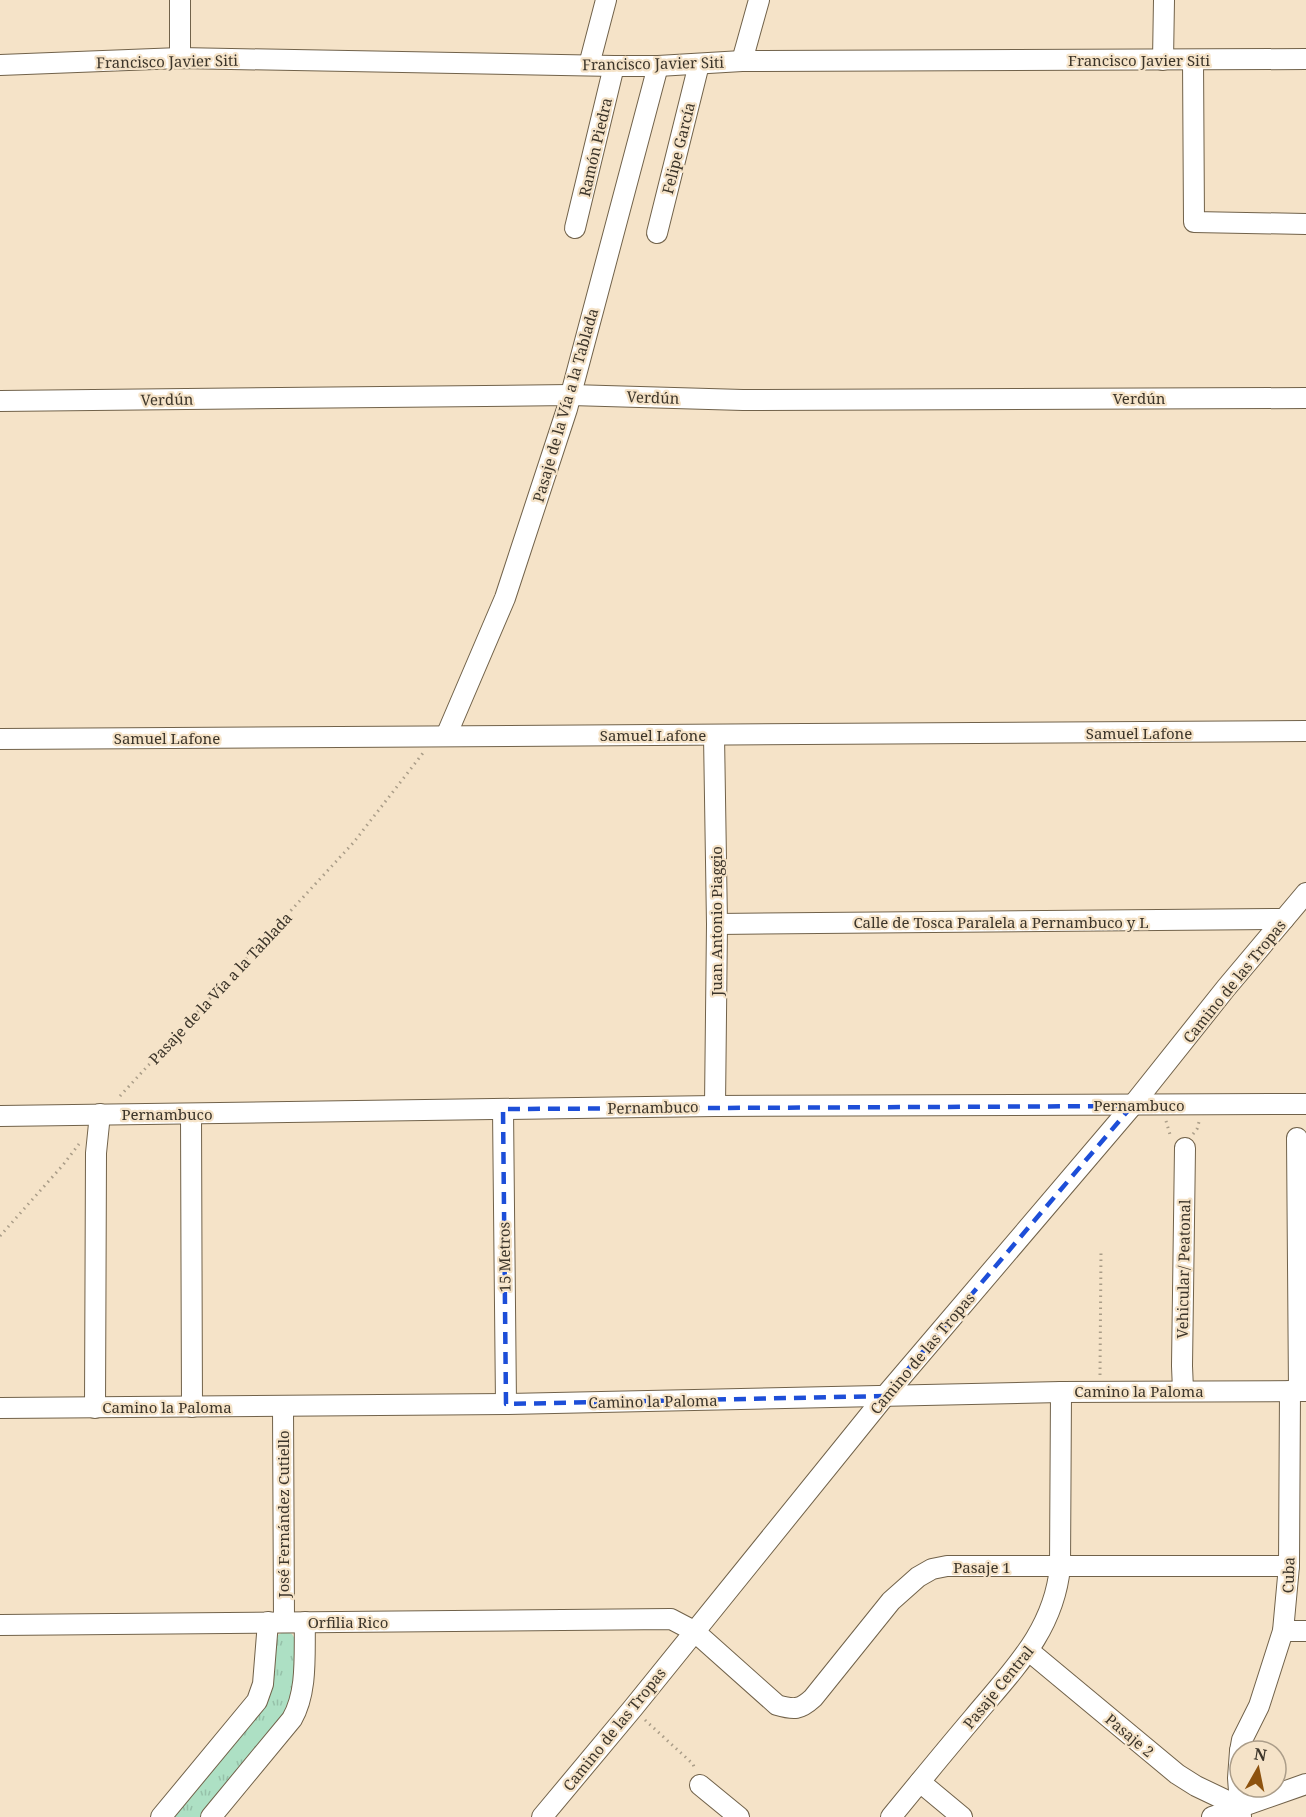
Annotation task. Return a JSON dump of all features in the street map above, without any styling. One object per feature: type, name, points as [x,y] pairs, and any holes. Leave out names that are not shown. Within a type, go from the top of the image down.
[{"type":"street","points":[[180,0],[180,58]]},
{"type":"street","points":[[589,65],[606,0]]},
{"type":"street","points":[[742,62],[759,0]]},
{"type":"street","points":[[1163,60],[1164,0]]},
{"type":"street","name":"Francisco Javier Siti","points":[[0,65],[180,58],[614,66],[742,62],[1306,59]]},
{"type":"street","points":[[1194,60],[1194,222],[1306,224]]},
{"type":"street","name":"Felipe García","points":[[657,233],[699,64]]},
{"type":"street","name":"Ramón Piedra","points":[[575,228],[614,66]]},
{"type":"street","name":"Pasaje de la Vía a la Tablada","points":[[441,736],[505,598],[571,395],[658,66]]},
{"type":"street","name":"Verdún","points":[[0,401],[571,395],[742,400],[1306,398]]},
{"type":"street","name":"Samuel Lafone","points":[[0,739],[1306,731]]},
{"type":"street","name":"Juan Antonio Piaggio","points":[[714,735],[717,924],[715,1106]]},
{"type":"street","name":"Camino de las Tropas","points":[[542,1817],[885,1396],[1132,1106],[1226,988],[1306,893]]},
{"type":"street","name":"Calle de Tosca Paralela a Pernambuco y L","points":[[717,924],[1284,919]]},
{"type":"street","name":"Pernambuco","points":[[0,1116],[715,1106],[1306,1104]]},
{"type":"street","name":"15 Metros","points":[[503,1109],[506,1404]]},
{"type":"street","points":[[95,1408],[96,1153],[100,1114]]},
{"type":"street","points":[[191,1114],[192,1407]]},
{"type":"street","name":"Cuba","points":[[1242,1739],[1263,1696],[1283,1631],[1289,1566],[1297,1468],[1297,1138]]},
{"type":"street","name":"Vehicular/ Peatonal","points":[[1184,1390],[1182,1366],[1185,1148]]},
{"type":"street","name":"Camino la Paloma","points":[[0,1408],[282,1407],[1100,1391],[1298,1391]]},
{"type":"street","name":"Pasaje Central","points":[[891,1817],[1029,1651],[1054,1599],[1059,1583],[1060,1567],[1061,1392]]},
{"type":"street","name":"José Fernández Cutiello","points":[[160,1817],[257,1701],[263,1684],[276,1622],[282,1407]]},
{"type":"street","name":"Pasaje 1","points":[[693,1631],[777,1705],[792,1709],[805,1705],[813,1698],[891,1600],[910,1583],[932,1569],[947,1566],[1289,1566]]},
{"type":"street","name":"Orfilia Rico","points":[[0,1625],[671,1619],[693,1631]]},
{"type":"street","points":[[212,1817],[296,1713],[303,1686],[304,1622]]},
{"type":"street","points":[[1283,1631],[1306,1631]]},
{"type":"street","name":"Pasaje 2","points":[[1029,1651],[1177,1774],[1240,1812]]},
{"type":"street","points":[[920,1782],[962,1817]]},
{"type":"street","points":[[1212,1817],[1240,1812],[1306,1784]]},
{"type":"street","points":[[700,1785],[739,1817]]},
{"type":"path","name":"Pasaje de la Vía a la Tablada","points":[[100,1114],[109,1109],[354,842],[441,736]]},
{"type":"path","points":[[1165,1106],[1170,1137],[1185,1148],[1197,1129],[1200,1105]]},
{"type":"path","points":[[0,1236],[82,1140]]},
{"type":"path","points":[[1100,1391],[1101,1250]]},
{"type":"path","points":[[633,1708],[693,1764],[700,1785]]},
{"type":"highlighted area","points":[[1132,1106],[885,1396],[506,1404],[503,1109]]},
{"type":"green space","points":[[285,1631],[292,1634],[297,1642],[294,1695],[282,1720],[200,1817],[174,1817],[227,1752],[276,1639]]}]
